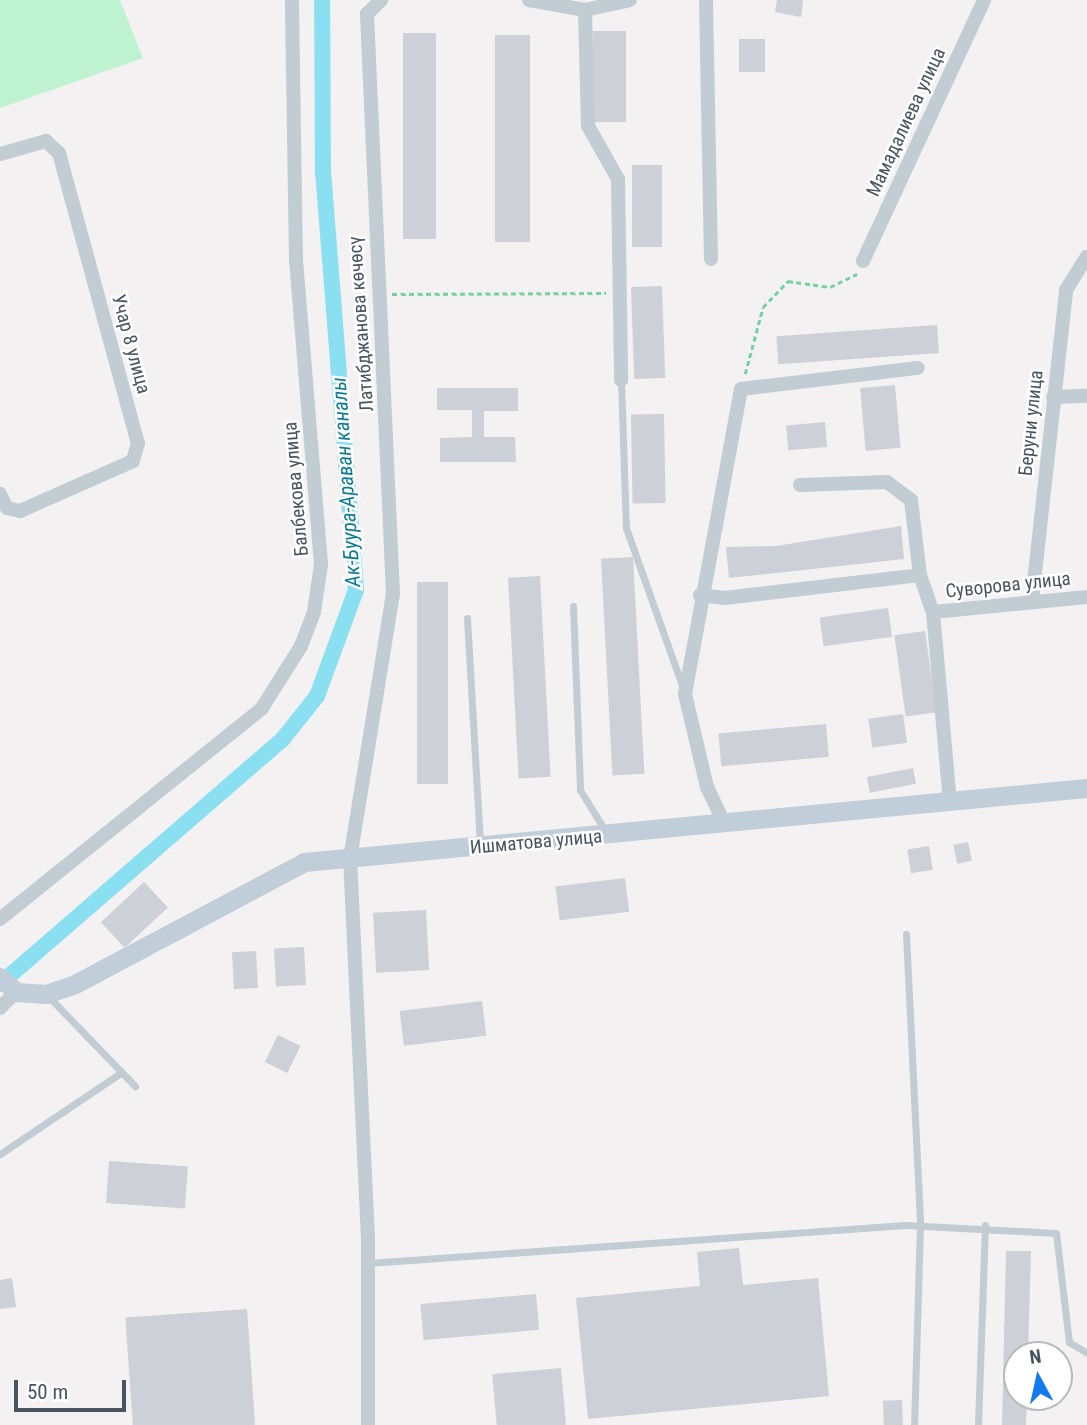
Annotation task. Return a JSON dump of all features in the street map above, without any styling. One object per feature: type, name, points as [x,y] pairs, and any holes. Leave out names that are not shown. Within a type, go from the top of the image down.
[{"type":"main road","name":"Ишматова улица","points":[[16,992],[46,994],[121,964],[304,862],[725,825],[1087,788]]},
{"type":"main road","points":[[0,976],[16,992]]},
{"type":"street","name":"Балбекова улица","points":[[0,919],[262,708],[301,646],[313,612],[321,564],[296,261],[292,0]]},
{"type":"street","name":"Латибджанова көчөсү","points":[[368,1425],[368,1263],[350,859],[393,594],[377,295],[367,14],[381,0]]},
{"type":"street","points":[[529,0],[585,10],[630,0]]},
{"type":"street","points":[[706,0],[711,259]]},
{"type":"street","name":"Мамадалиева улица","points":[[863,261],[984,0]]},
{"type":"street","points":[[585,10],[588,126],[618,178],[621,380]]},
{"type":"street","name":"Учар 8 улица","points":[[0,154],[46,141],[59,153],[138,443],[133,461],[20,511],[7,508],[0,494]]},
{"type":"street","name":"Беруни улица","points":[[1031,600],[1066,290],[1087,257]]},
{"type":"street","points":[[725,825],[707,787],[685,694],[700,595],[741,389],[918,368]]},
{"type":"street","points":[[1053,397],[1087,396]]},
{"type":"street","points":[[800,485],[887,482],[911,500],[920,575],[933,612],[950,803]]},
{"type":"street","points":[[700,595],[725,598],[920,575]]},
{"type":"street","name":"Суворова улица","points":[[933,612],[1031,600],[1087,597]]},
{"type":"street","points":[[0,1008],[16,992]]},
{"type":"lane","points":[[621,380],[626,528],[685,694]]},
{"type":"lane","points":[[573,606],[580,790],[608,836]]},
{"type":"lane","points":[[467,618],[480,848]]},
{"type":"lane","points":[[906,934],[920,1225],[914,1425]]},
{"type":"lane","points":[[46,994],[135,1086]]},
{"type":"lane","points":[[0,1154],[122,1072]]},
{"type":"lane","points":[[368,1263],[920,1225],[985,1225],[1056,1233],[1069,1342],[1087,1353]]},
{"type":"lane","points":[[978,1425],[985,1225]]},
{"type":"path","points":[[741,389],[763,307],[788,281],[830,287],[854,277],[863,261]]},
{"type":"path","points":[[377,295],[620,293]]},
{"type":"green space","points":[[0,0],[120,0],[143,58],[0,108]]},
{"type":"building","points":[[777,0],[803,0],[801,17],[775,12]]},
{"type":"building","points":[[593,31],[626,31],[626,122],[593,122]]},
{"type":"building","points":[[403,33],[436,33],[436,239],[403,239]]},
{"type":"building","points":[[495,35],[530,35],[530,242],[495,242]]},
{"type":"building","points":[[739,39],[765,39],[765,72],[739,72]]},
{"type":"building","points":[[632,165],[662,165],[662,247],[632,247]]},
{"type":"building","points":[[662,286],[665,378],[634,379],[631,287]]},
{"type":"building","points":[[937,325],[939,353],[778,364],[776,336]]},
{"type":"building","points":[[895,385],[900,448],[866,451],[860,388]]},
{"type":"building","points":[[437,388],[518,388],[518,411],[484,411],[484,437],[515,437],[516,462],[440,462],[440,438],[472,437],[472,410],[437,410]]},
{"type":"building","points":[[664,414],[666,503],[633,504],[631,415]]},
{"type":"building","points":[[825,422],[827,447],[788,450],[786,425]]},
{"type":"building","points":[[901,526],[904,559],[729,578],[726,547],[776,546]]},
{"type":"building","points":[[633,557],[644,774],[612,775],[601,559]]},
{"type":"building","points":[[540,576],[551,777],[519,778],[508,578]]},
{"type":"building","points":[[417,582],[448,582],[448,784],[417,784]]},
{"type":"building","points":[[888,608],[892,637],[824,646],[820,618]]},
{"type":"building","points":[[925,631],[936,712],[906,717],[894,635]]},
{"type":"building","points":[[903,714],[907,743],[872,748],[868,719]]},
{"type":"building","points":[[826,724],[829,757],[721,766],[718,733]]},
{"type":"building","points":[[913,768],[916,784],[870,793],[867,777]]},
{"type":"building","points":[[968,842],[972,861],[957,864],[953,845]]},
{"type":"building","points":[[929,846],[933,870],[911,873],[907,849]]},
{"type":"building","points":[[625,878],[629,912],[560,920],[556,887]]},
{"type":"building","points":[[144,882],[168,908],[125,948],[101,922]]},
{"type":"building","points":[[426,910],[429,970],[376,973],[373,913]]},
{"type":"building","points":[[304,947],[306,985],[276,987],[274,949]]},
{"type":"building","points":[[256,951],[258,988],[234,989],[232,952]]},
{"type":"building","points":[[482,1001],[486,1036],[404,1046],[400,1011]]},
{"type":"building","points":[[278,1035],[300,1046],[287,1073],[265,1062]]},
{"type":"building","points":[[109,1161],[188,1167],[185,1208],[106,1203]]},
{"type":"building","points":[[739,1248],[743,1285],[818,1278],[829,1396],[588,1419],[576,1298],[700,1286],[697,1252]]},
{"type":"building","points":[[1006,1251],[1031,1251],[1028,1341],[1004,1341]]},
{"type":"building","points":[[12,1278],[16,1307],[0,1309],[0,1280]]},
{"type":"building","points":[[536,1294],[539,1330],[424,1340],[420,1304]]},
{"type":"building","points":[[247,1309],[255,1425],[133,1425],[125,1318]]},
{"type":"building","points":[[561,1368],[566,1425],[497,1425],[492,1374]]},
{"type":"building","points":[[1003,1382],[1003,1411],[1026,1411],[1026,1425],[1002,1425]]},
{"type":"building","points":[[902,1400],[903,1425],[884,1425],[883,1401]]},
{"type":"waterway","name":"Ак-Буура-Араван каналы","points":[[0,984],[282,740],[317,696],[356,590],[323,173],[322,0]]}]
